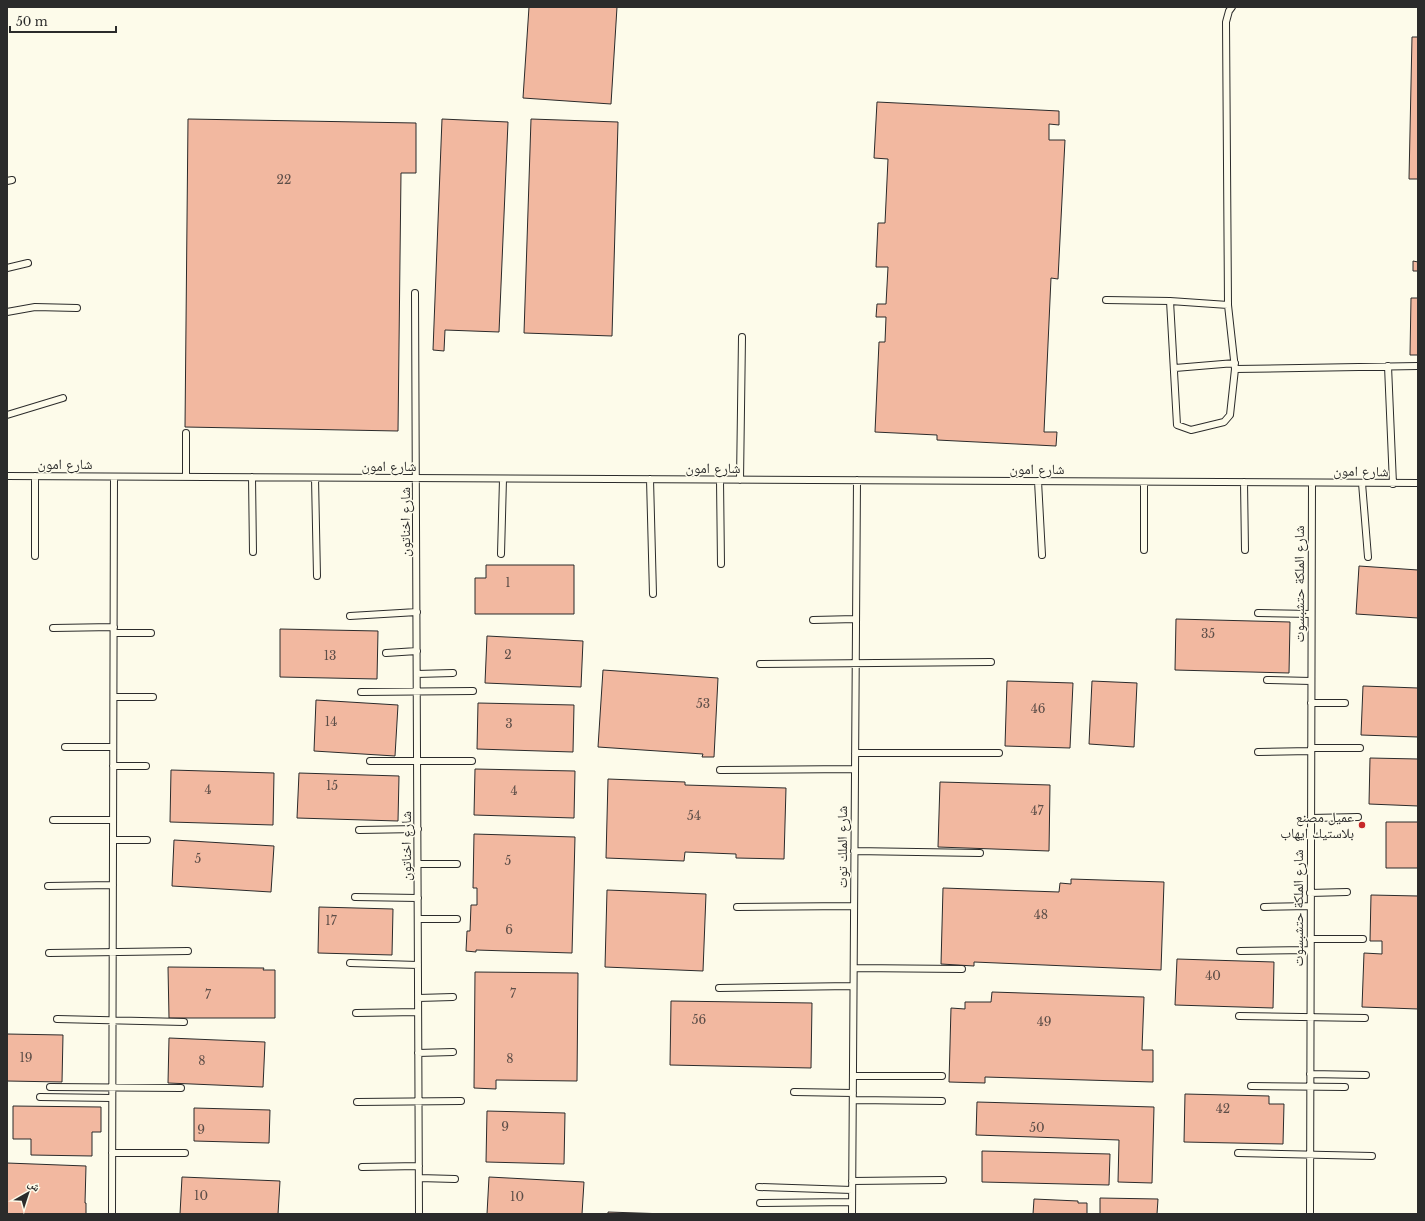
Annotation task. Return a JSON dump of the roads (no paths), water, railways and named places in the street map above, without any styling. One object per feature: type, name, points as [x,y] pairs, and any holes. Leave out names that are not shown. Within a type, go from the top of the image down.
[{"type":"lane","points":[[1170,301],[1175,368],[1177,425],[1191,430],[1224,422],[1230,415],[1235,366],[1228,305],[1226,22],[1229,11],[1232,7]]},
{"type":"lane","points":[[7,268],[28,263]]},
{"type":"lane","name":"شارع اخناتون","points":[[416,292],[419,1214]]},
{"type":"lane","points":[[1106,300],[1170,301],[1228,305]]},
{"type":"lane","points":[[7,312],[35,307],[77,308]]},
{"type":"lane","points":[[740,480],[742,337]]},
{"type":"lane","points":[[1175,368],[1235,366],[1418,366]]},
{"type":"lane","points":[[1388,366],[1393,484]]},
{"type":"lane","points":[[7,415],[63,398]]},
{"type":"lane","points":[[186,433],[186,477]]},
{"type":"lane","name":"شارع امون","points":[[7,476],[1418,483]]},
{"type":"lane","points":[[35,476],[35,556]]},
{"type":"lane","points":[[112,1214],[114,476]]},
{"type":"lane","points":[[252,477],[253,552]]},
{"type":"lane","points":[[315,478],[317,576]]},
{"type":"lane","points":[[501,554],[503,479]]},
{"type":"lane","points":[[650,479],[654,594]]},
{"type":"lane","points":[[720,480],[721,564]]},
{"type":"lane","name":"شارع الملك توت","points":[[852,1214],[857,480]]},
{"type":"lane","points":[[1038,482],[1042,555]]},
{"type":"lane","points":[[1144,482],[1144,550]]},
{"type":"lane","points":[[1244,482],[1245,550]]},
{"type":"lane","name":"شارع الملكة حتشبسوت","points":[[1310,1214],[1312,483]]},
{"type":"lane","points":[[1362,483],[1368,557]]},
{"type":"lane","points":[[350,616],[417,612]]},
{"type":"lane","points":[[1258,613],[1311,614]]},
{"type":"lane","points":[[813,620],[856,619]]},
{"type":"lane","points":[[53,628],[151,633]]},
{"type":"lane","points":[[386,653],[417,651]]},
{"type":"lane","points":[[760,664],[991,662]]},
{"type":"lane","points":[[417,674],[453,673]]},
{"type":"lane","points":[[1267,680],[1311,681]]},
{"type":"lane","points":[[361,692],[472,692]]},
{"type":"lane","points":[[114,697],[154,697]]},
{"type":"lane","points":[[1311,703],[1345,702]]},
{"type":"lane","points":[[64,747],[113,747]]},
{"type":"lane","points":[[1258,752],[1360,748]]},
{"type":"lane","points":[[855,753],[999,753]]},
{"type":"lane","points":[[370,761],[472,761]]},
{"type":"lane","points":[[113,766],[146,766]]},
{"type":"lane","points":[[720,770],[855,769]]},
{"type":"lane","points":[[1311,818],[1358,817]]},
{"type":"lane","points":[[53,820],[113,820]]},
{"type":"lane","points":[[359,830],[418,829]]},
{"type":"lane","points":[[113,840],[147,840]]},
{"type":"lane","points":[[854,851],[980,853]]},
{"type":"lane","points":[[418,864],[457,864]]},
{"type":"lane","points":[[48,886],[113,885]]},
{"type":"lane","points":[[1310,893],[1347,892]]},
{"type":"lane","points":[[355,897],[418,898]]},
{"type":"lane","points":[[737,907],[854,906]]},
{"type":"lane","points":[[1264,907],[1310,906]]},
{"type":"lane","points":[[418,919],[457,919]]},
{"type":"lane","points":[[1310,939],[1364,939]]},
{"type":"lane","points":[[1240,951],[1310,950]]},
{"type":"lane","points":[[49,953],[188,952]]},
{"type":"lane","points":[[350,963],[418,965]]},
{"type":"lane","points":[[854,968],[962,969]]},
{"type":"lane","points":[[719,988],[853,986]]},
{"type":"lane","points":[[418,998],[453,998]]},
{"type":"lane","points":[[356,1013],[418,1012]]},
{"type":"lane","points":[[1239,1016],[1365,1018]]},
{"type":"lane","points":[[57,1019],[184,1022]]},
{"type":"lane","points":[[418,1053],[453,1052]]},
{"type":"lane","points":[[1310,1074],[1366,1075]]},
{"type":"lane","points":[[853,1076],[942,1076]]},
{"type":"lane","points":[[1251,1086],[1346,1087]]},
{"type":"lane","points":[[50,1087],[181,1088]]},
{"type":"lane","points":[[794,1092],[853,1097],[942,1101]]},
{"type":"lane","points":[[40,1097],[112,1098]]},
{"type":"lane","points":[[357,1102],[461,1101]]},
{"type":"lane","points":[[112,1153],[185,1153]]},
{"type":"lane","points":[[1238,1153],[1372,1156]]},
{"type":"lane","points":[[362,1166],[419,1166]]},
{"type":"lane","points":[[419,1178],[455,1179]]},
{"type":"lane","points":[[852,1181],[944,1180]]},
{"type":"lane","points":[[759,1187],[852,1190]]},
{"type":"lane","points":[[760,1203],[852,1202]]},
{"type":"place","name":"عميل مصنع بلاستيك ايهاب","points":[[1362,825]]}]
